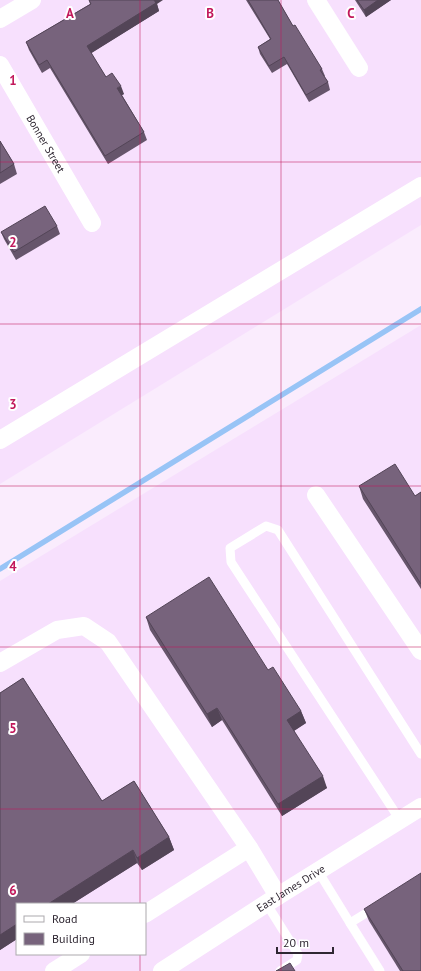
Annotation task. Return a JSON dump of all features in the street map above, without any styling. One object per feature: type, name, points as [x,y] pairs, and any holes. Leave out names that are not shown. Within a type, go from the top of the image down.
[{"type":"street","points":[[0,19],[32,0]]},
{"type":"street","points":[[316,0],[359,68]]},
{"type":"street","name":"Bonner Street","points":[[0,65],[92,223]]},
{"type":"street","points":[[0,440],[421,186]]},
{"type":"street","points":[[316,495],[421,651]]},
{"type":"street","points":[[0,663],[57,630],[84,626],[108,642],[249,848],[272,900]]},
{"type":"street","name":"East James Drive","points":[[162,971],[421,807]]},
{"type":"street","points":[[146,913],[249,848]]},
{"type":"street","points":[[54,971],[79,955]]},
{"type":"lane","points":[[400,820],[231,562],[230,548],[266,526],[278,530],[421,754]]},
{"type":"lane","points":[[318,871],[380,971]]},
{"type":"lane","points":[[272,900],[298,954],[298,960],[280,971]]},
{"type":"lane","points":[[350,923],[382,903]]},
{"type":"shaded area","points":[[0,0],[421,0],[421,225],[0,484]]},
{"type":"shaded area","points":[[421,325],[421,971],[0,971],[0,581]]},
{"type":"building","points":[[89,0],[154,0],[156,3],[87,46],[106,77],[112,73],[121,86],[117,88],[144,132],[105,156],[47,60],[39,65],[26,42],[91,4]]},
{"type":"building","points":[[248,0],[278,0],[293,26],[295,25],[322,69],[320,70],[328,82],[306,95],[284,57],[269,66],[258,47],[271,39]]},
{"type":"building","points":[[357,0],[378,0],[364,10]]},
{"type":"building","points":[[0,141],[14,164],[0,173]]},
{"type":"building","points":[[45,206],[57,226],[14,252],[1,232]]},
{"type":"building","points":[[395,464],[415,496],[421,492],[421,584],[359,486]]},
{"type":"building","points":[[209,577],[268,670],[273,667],[301,711],[287,720],[323,776],[278,804],[217,708],[207,714],[146,617]]},
{"type":"building","points":[[23,678],[102,801],[134,781],[169,837],[137,858],[133,850],[50,903],[16,903],[16,925],[0,935],[0,693]]},
{"type":"building","points":[[421,873],[421,971],[403,971],[364,909]]},
{"type":"building","points":[[290,963],[295,971],[276,971]]},
{"type":"waterway","points":[[0,569],[421,309]]}]
